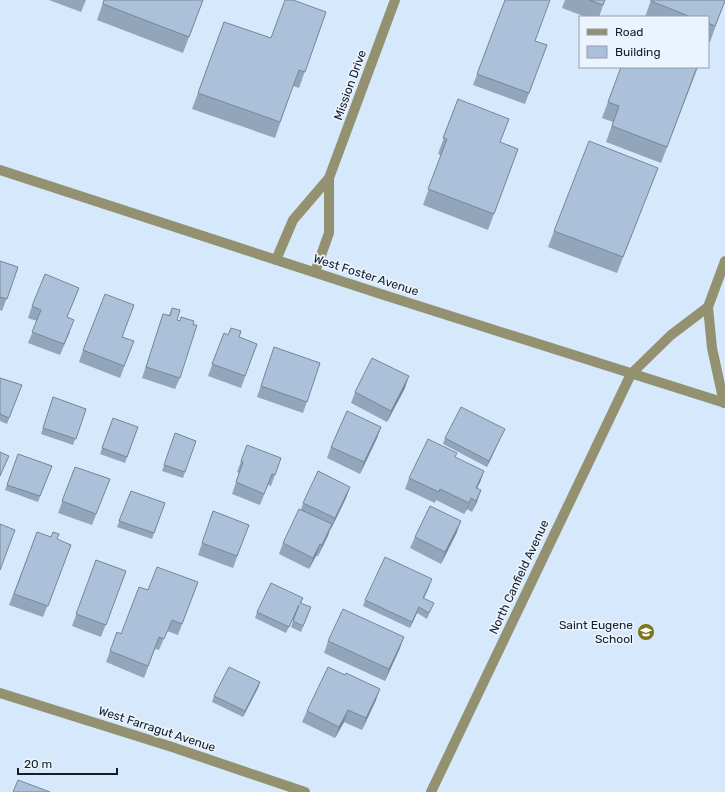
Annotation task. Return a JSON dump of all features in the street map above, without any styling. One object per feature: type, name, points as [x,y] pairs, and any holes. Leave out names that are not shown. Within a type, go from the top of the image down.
[{"type":"street","name":"Mission Drive","points":[[276,260],[293,220],[329,178],[395,0]]},
{"type":"street","name":"West Foster Avenue","points":[[0,170],[276,260],[725,403]]},
{"type":"street","name":"Mission Drive","points":[[315,272],[329,233],[329,178]]},
{"type":"street","points":[[725,261],[708,308],[712,348],[725,403]]},
{"type":"street","points":[[631,374],[671,335],[708,308]]},
{"type":"street","name":"North Canfield Avenue","points":[[431,792],[631,374]]},
{"type":"street","name":"West Farragut Avenue","points":[[0,693],[172,747],[305,792]]},
{"type":"building","points":[[104,0],[203,0],[189,37],[103,4]]},
{"type":"building","points":[[285,0],[293,0],[326,12],[305,72],[299,70],[280,122],[198,93],[224,22],[271,38]]},
{"type":"building","points":[[505,0],[550,0],[535,41],[547,45],[529,93],[477,74]]},
{"type":"building","points":[[589,0],[605,0],[603,5]]},
{"type":"building","points":[[725,0],[715,26],[709,23],[709,16],[688,16],[651,1]]},
{"type":"building","points":[[621,68],[697,68],[667,147],[612,126],[619,106],[608,102]]},
{"type":"building","points":[[458,99],[509,119],[500,142],[518,149],[494,214],[428,189],[447,139],[443,138]]},
{"type":"building","points":[[589,141],[658,168],[623,257],[554,231]]},
{"type":"building","points":[[0,261],[18,267],[7,299],[0,297]]},
{"type":"building","points":[[45,274],[79,288],[67,317],[74,320],[64,344],[32,332],[41,310],[32,306]]},
{"type":"building","points":[[105,294],[134,305],[122,337],[134,341],[124,366],[83,350]]},
{"type":"building","points":[[172,308],[180,310],[177,320],[180,321],[181,317],[194,321],[193,325],[197,325],[180,378],[146,367],[163,314],[170,316]]},
{"type":"building","points":[[231,328],[241,331],[239,337],[257,344],[245,376],[212,364],[224,333],[228,335]]},
{"type":"building","points":[[274,347],[320,363],[307,402],[261,386]]},
{"type":"building","points":[[372,358],[409,376],[391,411],[355,392]]},
{"type":"building","points":[[0,378],[22,385],[9,418],[0,414]]},
{"type":"building","points":[[53,397],[86,409],[76,439],[43,428]]},
{"type":"building","points":[[461,407],[505,429],[489,461],[445,438]]},
{"type":"building","points":[[347,411],[381,427],[364,462],[331,447]]},
{"type":"building","points":[[113,418],[138,427],[127,457],[102,448]]},
{"type":"building","points":[[175,433],[196,441],[185,472],[164,465]]},
{"type":"building","points":[[428,439],[457,453],[455,457],[484,471],[476,488],[481,490],[476,501],[471,498],[469,503],[440,489],[439,492],[409,478]]},
{"type":"building","points":[[247,445],[281,458],[275,475],[272,474],[264,494],[236,482]]},
{"type":"building","points":[[0,452],[9,456],[0,476]]},
{"type":"building","points":[[18,454],[52,466],[40,496],[7,485]]},
{"type":"building","points":[[75,467],[110,479],[96,514],[62,501]]},
{"type":"building","points":[[318,471],[350,487],[335,518],[303,503]]},
{"type":"building","points":[[131,491],[165,503],[154,533],[119,521]]},
{"type":"building","points":[[430,506],[461,521],[445,552],[415,537]]},
{"type":"building","points":[[299,509],[332,524],[322,545],[320,544],[313,558],[283,543]]},
{"type":"building","points":[[213,511],[249,525],[237,556],[202,543]]},
{"type":"building","points":[[0,524],[15,530],[0,570]]},
{"type":"building","points":[[37,532],[51,537],[53,532],[59,534],[57,539],[71,545],[48,606],[14,594]]},
{"type":"building","points":[[385,557],[432,579],[423,598],[434,603],[429,613],[419,607],[412,622],[365,600]]},
{"type":"building","points":[[96,560],[126,571],[106,625],[76,614]]},
{"type":"building","points":[[157,567],[198,582],[182,624],[172,620],[164,639],[159,637],[148,666],[110,651],[117,632],[121,634],[139,587],[148,590]]},
{"type":"building","points":[[271,583],[303,598],[300,603],[311,607],[303,626],[293,621],[299,605],[289,627],[257,612]]},
{"type":"building","points":[[343,609],[404,637],[389,669],[328,641]]},
{"type":"building","points":[[229,667],[260,682],[245,711],[214,696]]},
{"type":"building","points":[[328,667],[345,675],[346,673],[380,689],[366,718],[348,710],[339,727],[307,711]]},
{"type":"building","points":[[18,780],[50,792],[13,792]]},
{"type":"place","name":"Saint Eugene School","points":[[646,632]]}]
